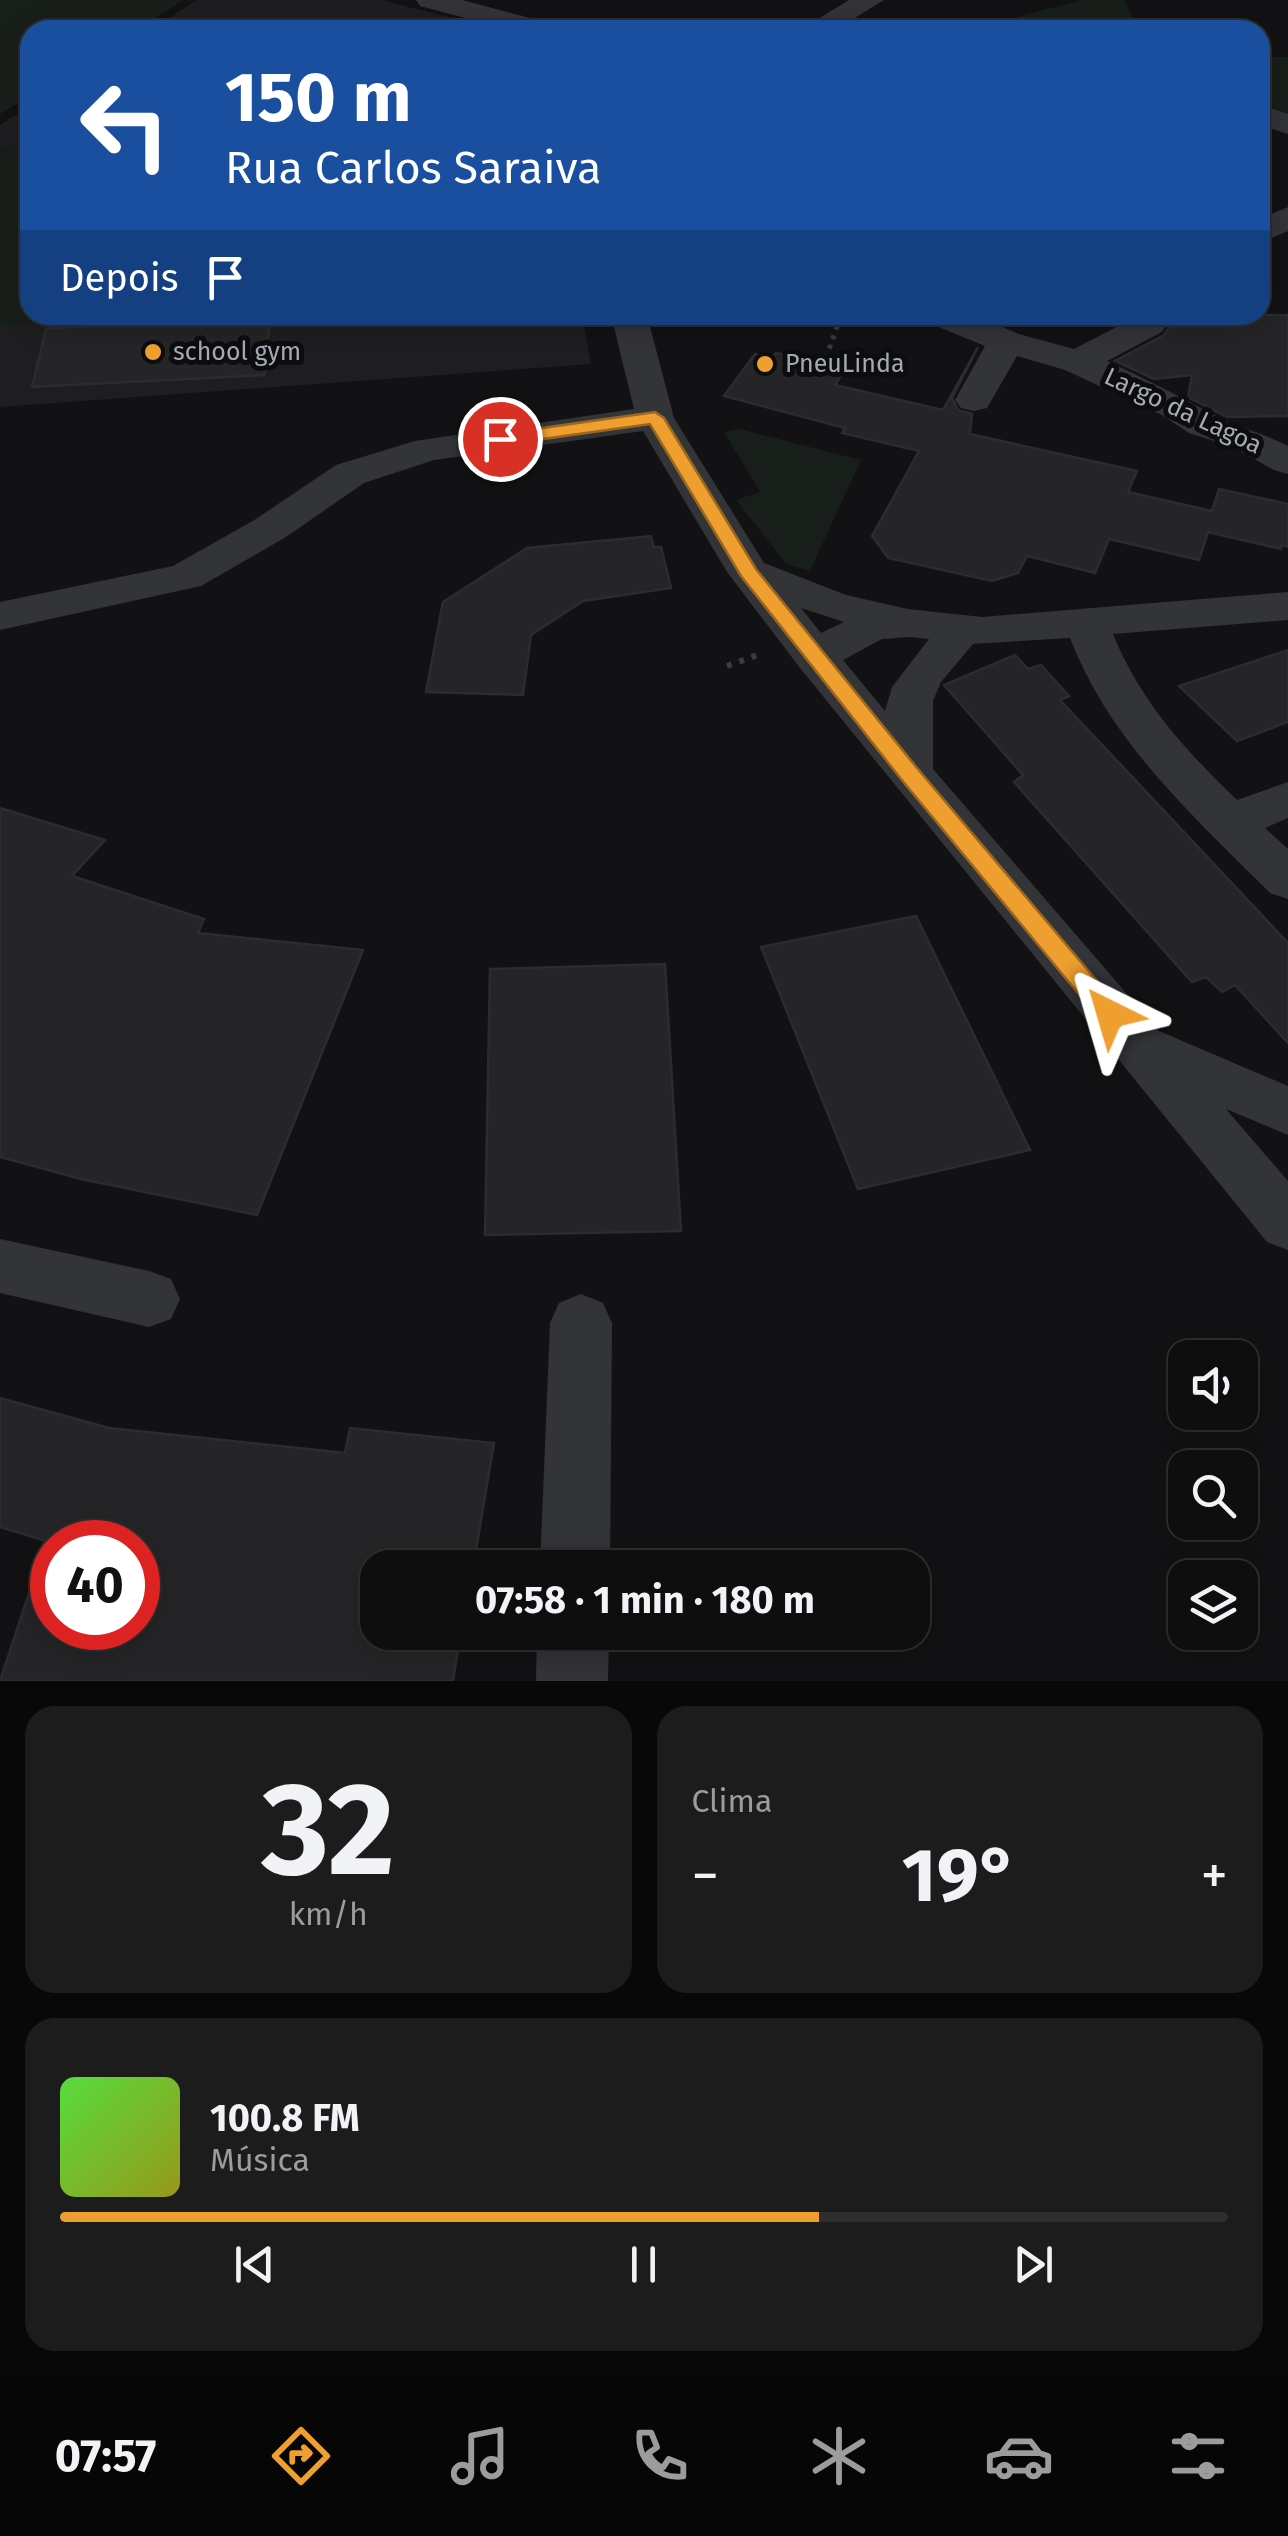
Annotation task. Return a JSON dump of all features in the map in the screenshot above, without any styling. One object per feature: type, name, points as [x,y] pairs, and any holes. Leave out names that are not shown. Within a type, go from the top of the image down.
[{"type":"street","points":[[450,4],[528,0]]},
{"type":"street","points":[[805,20],[840,0]]},
{"type":"street","points":[[833,20],[870,0]]},
{"type":"street","points":[[450,4],[508,20]]},
{"type":"street","points":[[632,325],[655,418],[748,572],[1135,1044],[1284,1202]]},
{"type":"street","name":"Largo da Lagoa","points":[[966,325],[1006,342],[1078,362],[1176,407],[1203,425],[1247,439],[1288,462]]},
{"type":"street","name":"Largo da Lagoa","points":[[1078,362],[1146,325]]},
{"type":"street","points":[[974,400],[1006,342]]},
{"type":"street","points":[[0,616],[186,577],[271,528],[350,474],[429,449],[655,418]]},
{"type":"street","points":[[748,572],[834,606],[948,632]]},
{"type":"street","points":[[816,658],[868,660],[948,632],[1288,606]]},
{"type":"street","points":[[1087,624],[1110,684],[1130,713],[1160,751],[1288,880]]},
{"type":"street","points":[[909,773],[905,728],[910,692],[948,632]]},
{"type":"street","points":[[1231,822],[1288,799]]},
{"type":"street","points":[[1135,1044],[1288,1112]]},
{"type":"street","points":[[0,1266],[149,1299]]},
{"type":"street","points":[[575,1550],[581,1323]]},
{"type":"street","points":[[572,1681],[573,1650]]},
{"type":"path","points":[[826,358],[838,325]]},
{"type":"shaded area","points":[[0,0],[184,0],[152,20],[20,20],[20,102],[0,114]]},
{"type":"shaded area","points":[[197,0],[381,0],[460,20],[166,20]]},
{"type":"shaded area","points":[[1083,0],[1125,0],[1134,20],[1016,20],[1019,16]]},
{"type":"shaded area","points":[[1270,57],[1288,57],[1288,119],[1270,112]]},
{"type":"shaded area","points":[[20,112],[20,325],[584,325],[591,364],[0,407],[0,125]]},
{"type":"shaded area","points":[[20,146],[20,324],[0,326],[0,147]]},
{"type":"shaded area","points":[[739,429],[861,460],[810,571],[786,564],[736,500],[760,492],[724,432]]},
{"type":"building","points":[[1270,315],[1288,315],[1288,416],[1227,417],[1188,397],[1192,375],[1154,379],[1115,361],[1164,335],[1170,326],[1270,325]]},
{"type":"building","name":"school gym","points":[[269,325],[264,375],[32,387],[46,329]]},
{"type":"building","points":[[978,347],[952,398],[958,410],[972,414],[970,434],[1137,471],[1128,492],[1212,511],[1219,489],[1288,504],[1288,547],[1281,545],[1281,549],[1208,532],[1199,560],[1109,539],[1095,573],[1027,556],[1018,573],[992,581],[888,558],[872,536],[919,451],[842,433],[845,428],[724,396],[755,354],[772,358],[776,353],[846,368],[835,385],[943,410]]},
{"type":"building","points":[[651,536],[654,547],[661,547],[671,588],[583,601],[531,635],[523,695],[426,692],[443,602],[527,548]]},
{"type":"building","points":[[1288,650],[1288,722],[1237,741],[1179,686]]},
{"type":"building","points":[[1015,655],[1028,669],[1041,665],[1069,696],[1060,700],[1288,943],[1288,1043],[1235,985],[1222,992],[1206,977],[1192,982],[1014,782],[1023,775],[944,685]]},
{"type":"building","points":[[0,808],[105,840],[72,876],[204,919],[198,933],[363,950],[257,1215],[81,1179],[0,1157]]},
{"type":"building","points":[[916,916],[1030,1150],[858,1189],[761,947]]},
{"type":"building","points":[[665,964],[681,1231],[485,1235],[490,969]]},
{"type":"building","points":[[0,1398],[109,1428],[345,1453],[350,1428],[494,1443],[476,1550],[360,1550],[360,1650],[458,1650],[453,1681],[0,1681],[30,1590],[30,1650],[160,1650],[160,1520],[30,1520],[30,1536],[0,1527]]},
{"type":"place","name":"school gym","points":[[153,352]]},
{"type":"place","name":"PneuLinda","points":[[765,364]]},
{"type":"route","points":[[500,439],[655,418],[748,572],[1110,1014]]}]
